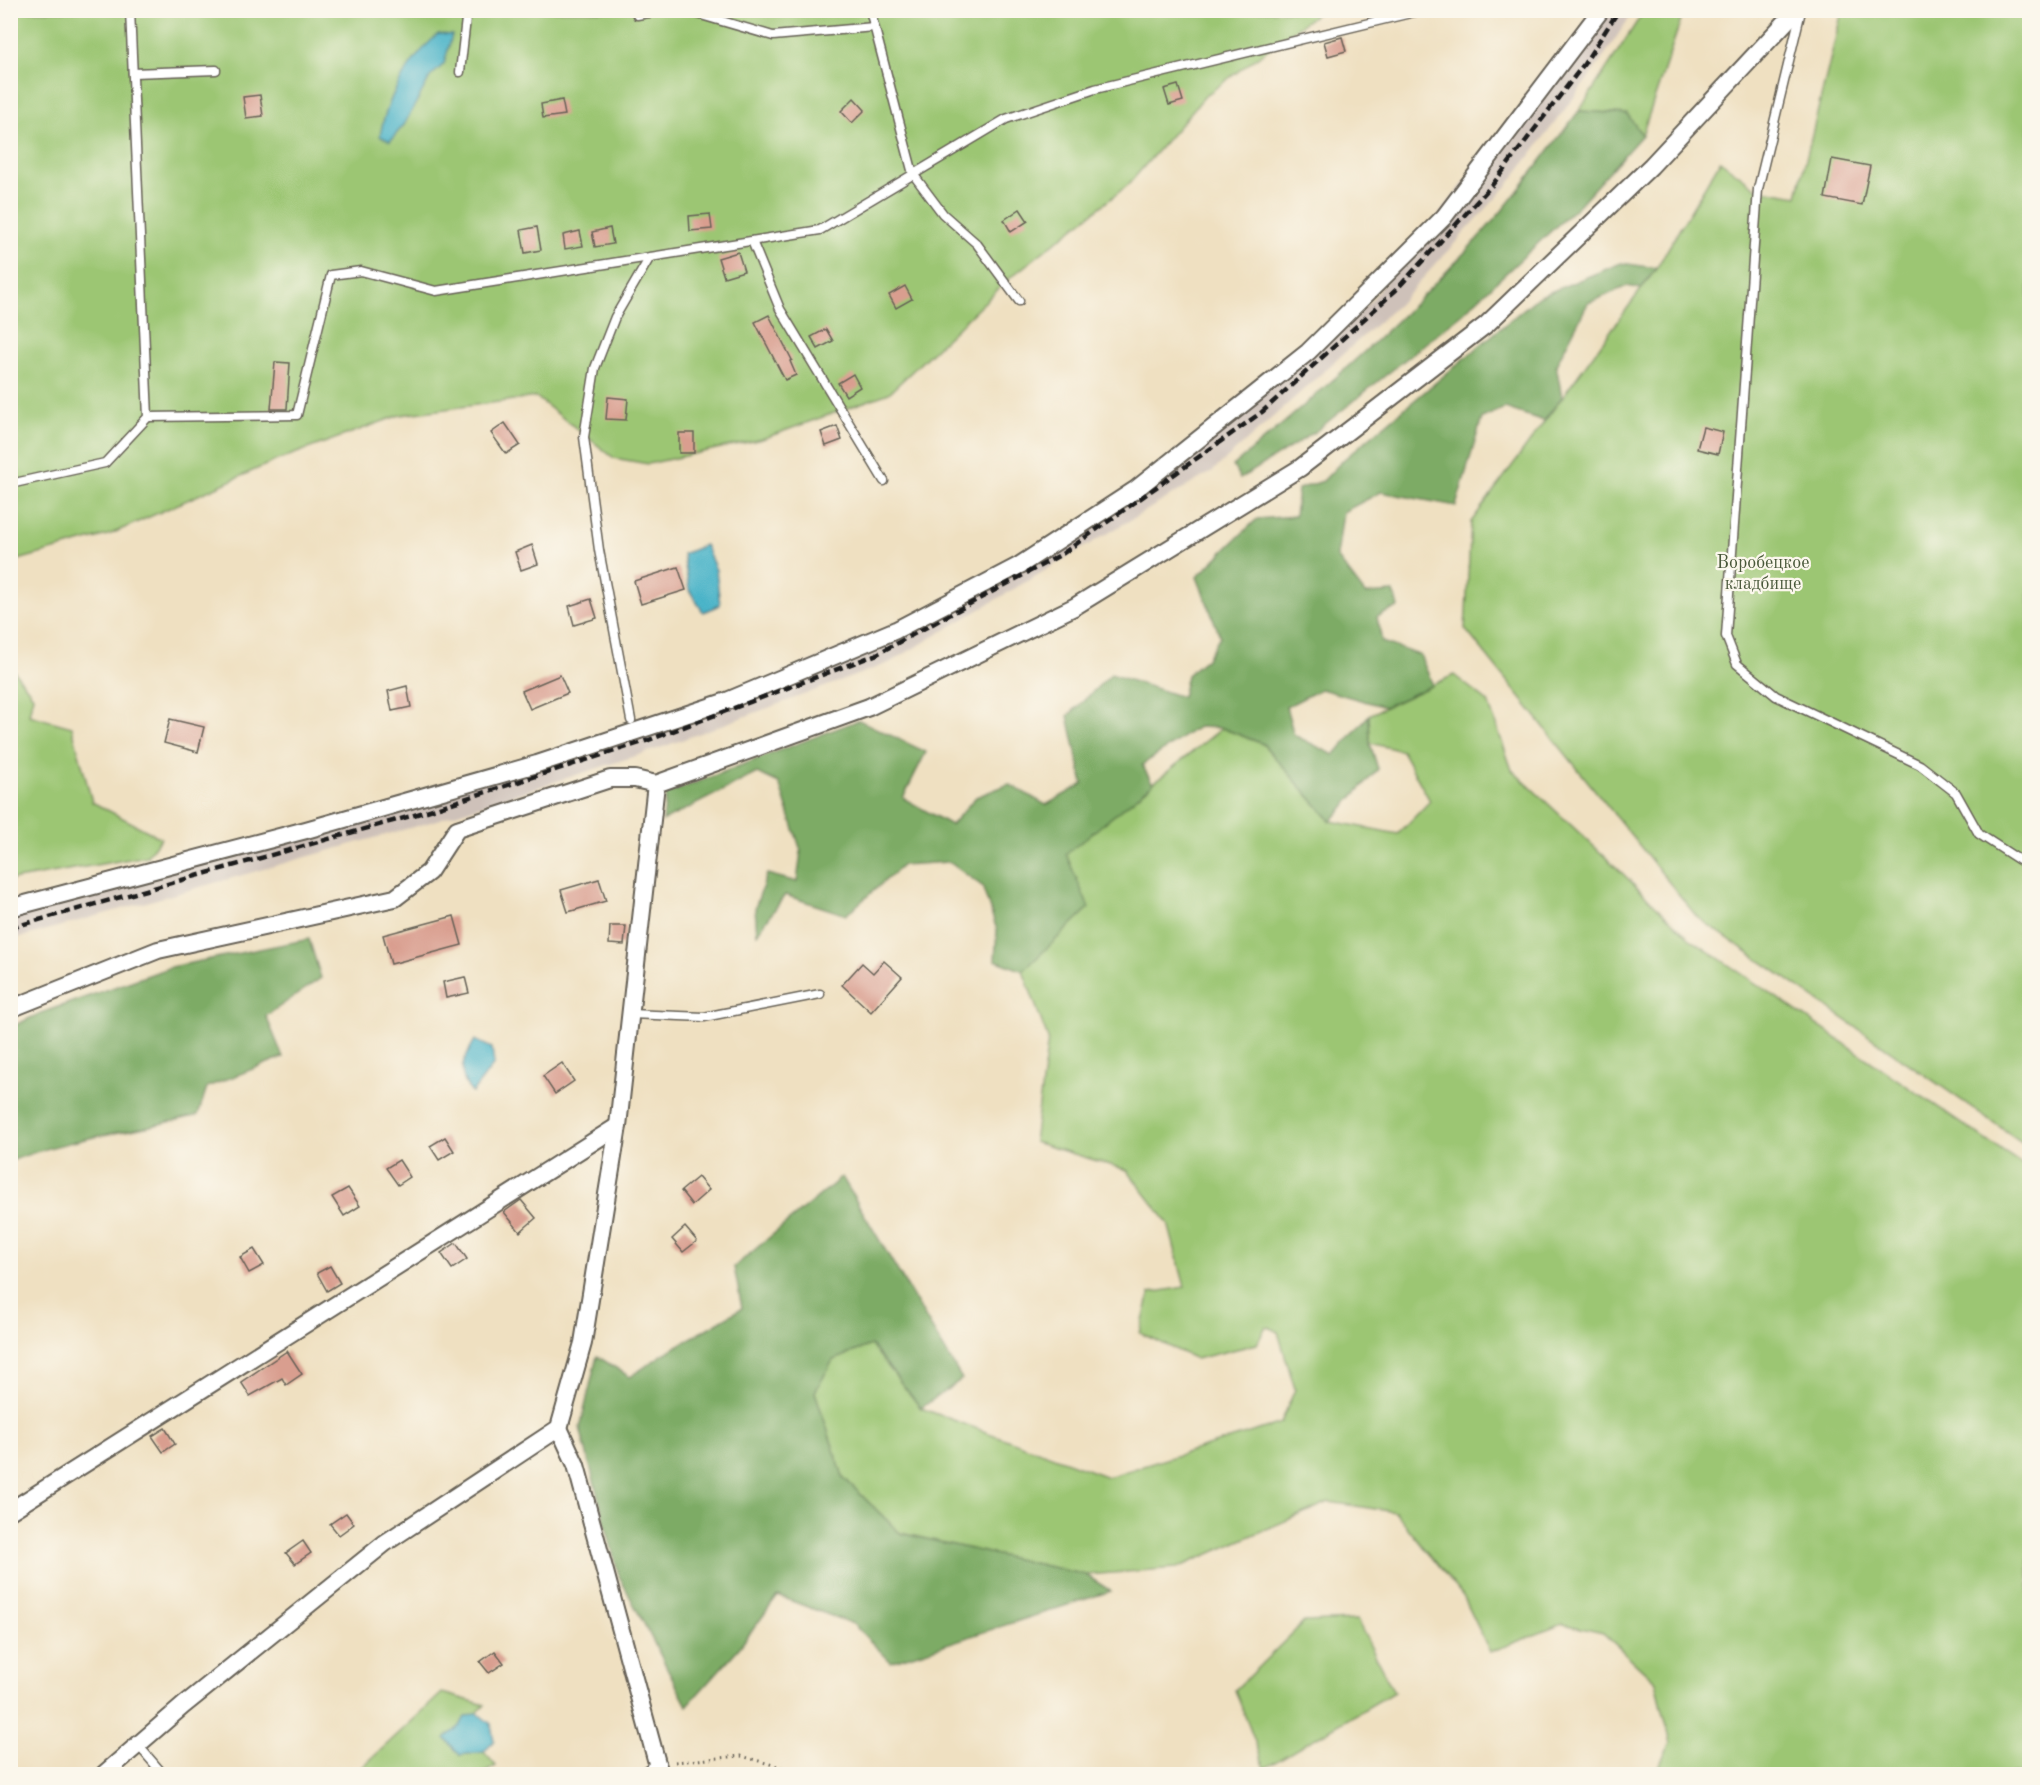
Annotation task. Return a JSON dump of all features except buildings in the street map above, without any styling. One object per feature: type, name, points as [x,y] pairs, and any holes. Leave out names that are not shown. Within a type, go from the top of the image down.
[{"type":"street","points":[[10,908],[328,824],[537,764],[727,701],[896,630],[1020,565],[1136,490],[1308,352],[1444,217],[1600,10]]},
{"type":"street","points":[[10,1009],[158,950],[395,898],[429,872],[458,829],[610,779],[635,779],[656,784],[868,707],[1074,607],[1300,468],[1487,324],[1651,166],[1799,10]]},
{"type":"street","points":[[104,1774],[184,1705],[385,1543],[559,1428],[583,1343],[618,1126],[656,784]]},
{"type":"street","points":[[10,1510],[618,1126]]},
{"type":"street","points":[[559,1428],[576,1464],[657,1769]]},
{"type":"lane","points":[[10,484],[105,463],[148,417],[130,10]]},
{"type":"lane","points":[[460,72],[467,10]]},
{"type":"lane","points":[[635,10],[637,15],[665,10]]},
{"type":"lane","points":[[684,10],[773,36],[874,27]]},
{"type":"lane","points":[[870,10],[913,174],[943,214],[977,244],[1019,301]]},
{"type":"lane","points":[[148,417],[297,415],[331,275],[361,271],[436,291],[820,230],[1006,119],[1095,90],[1423,10]]},
{"type":"lane","points":[[1799,10],[1758,189],[1726,636],[1737,664],[1776,696],[1920,765],[1956,793],[1979,834],[2030,867]]},
{"type":"lane","points":[[133,73],[216,70]]},
{"type":"lane","points":[[752,241],[780,309],[884,481]]},
{"type":"lane","points":[[631,720],[599,550],[584,437],[595,368],[615,317],[650,257]]},
{"type":"lane","points":[[630,1014],[704,1017],[820,994]]},
{"type":"lane","points":[[138,1745],[163,1774]]},
{"type":"lane","points":[[641,1774],[657,1769]]},
{"type":"path","points":[[657,1769],[741,1756],[806,1774]]},
{"type":"shaded area","points":[[1599,11],[1634,11],[1596,68],[1508,185],[1402,301],[1213,471],[889,663],[660,748],[424,824],[11,940],[11,913],[645,733],[1021,570],[1369,303]]},
{"type":"green space","points":[[10,11],[1320,11],[1205,96],[1128,185],[1011,277],[889,393],[762,439],[648,464],[614,458],[536,397],[400,415],[275,461],[111,534],[11,562]]},
{"type":"green space","points":[[1644,11],[1684,11],[1642,135],[1627,114],[1579,111]]},
{"type":"green space","name":"Воробецкое кладбище","points":[[1842,11],[2029,11],[2029,1147],[1697,917],[1465,629],[1471,522],[1656,269],[1720,161],[1758,189],[1797,196]]},
{"type":"green space","points":[[1579,111],[1627,114],[1642,135],[1579,205],[1462,314],[1315,432],[1240,479],[1233,466],[1338,375],[1439,280],[1501,212]]},
{"type":"green space","points":[[1621,263],[1656,268],[1641,289],[1627,286],[1588,303],[1556,365],[1562,397],[1544,421],[1505,408],[1482,418],[1456,506],[1381,492],[1343,512],[1337,557],[1365,594],[1394,592],[1398,607],[1377,617],[1382,642],[1420,655],[1433,685],[1385,707],[1321,689],[1286,707],[1294,735],[1334,755],[1369,715],[1370,743],[1378,769],[1331,821],[1263,744],[1222,728],[1198,727],[1142,765],[1153,784],[1066,854],[1089,908],[1023,971],[995,960],[997,930],[982,886],[949,862],[903,865],[846,915],[785,895],[757,934],[755,908],[767,874],[797,882],[801,851],[779,783],[757,773],[663,821],[666,794],[859,720],[926,752],[903,798],[951,825],[976,797],[1009,784],[1046,805],[1083,784],[1068,716],[1111,674],[1182,697],[1187,675],[1207,658],[1220,636],[1197,577],[1257,519],[1295,516],[1298,489],[1323,481],[1343,460],[1538,297]]},
{"type":"green space","points":[[11,667],[33,696],[29,715],[72,727],[92,802],[161,838],[147,856],[11,880]]},
{"type":"green space","points":[[1454,675],[1488,702],[1512,770],[1689,938],[2029,1169],[2029,1774],[1654,1774],[1671,1743],[1656,1682],[1603,1633],[1563,1624],[1490,1652],[1463,1596],[1395,1512],[1329,1502],[1177,1568],[1086,1575],[900,1533],[843,1477],[815,1392],[833,1360],[871,1345],[921,1408],[1108,1477],[1281,1423],[1295,1389],[1278,1332],[1266,1326],[1257,1344],[1196,1359],[1140,1333],[1150,1293],[1185,1287],[1168,1223],[1127,1170],[1034,1142],[1048,1039],[1023,971],[1088,908],[1065,854],[1222,728],[1263,744],[1331,821],[1398,834],[1430,801],[1402,751],[1370,743],[1369,715]]},
{"type":"green space","points":[[309,939],[321,978],[266,1016],[283,1057],[207,1087],[198,1115],[80,1140],[11,1161],[11,1027],[41,1013],[171,967]]},
{"type":"green space","points":[[842,1177],[962,1379],[921,1408],[871,1345],[833,1360],[815,1392],[843,1477],[900,1533],[1086,1575],[1111,1591],[891,1662],[853,1624],[778,1596],[739,1648],[687,1706],[619,1576],[580,1428],[597,1356],[630,1377],[662,1355],[742,1308],[734,1267]]},
{"type":"green space","points":[[1357,1620],[1394,1692],[1265,1768],[1235,1690],[1304,1622]]},
{"type":"green space","points":[[442,1693],[485,1705],[477,1713],[465,1717],[460,1726],[460,1755],[484,1752],[496,1766],[482,1774],[355,1774]]},
{"type":"water","points":[[438,34],[452,35],[444,64],[430,77],[404,125],[390,141],[380,136],[393,94],[400,80],[427,44]]},
{"type":"water","points":[[705,545],[716,570],[720,605],[703,612],[689,590],[683,554]]},
{"type":"water","points":[[475,1040],[492,1048],[494,1064],[472,1093],[462,1073],[464,1060]]},
{"type":"water","points":[[477,1713],[491,1724],[494,1741],[484,1752],[460,1755],[445,1738],[460,1726],[465,1717]]},
{"type":"railway","points":[[10,928],[411,816],[649,740],[875,655],[1062,554],[1262,412],[1396,290],[1493,184],[1584,64],[1619,10]]}]
